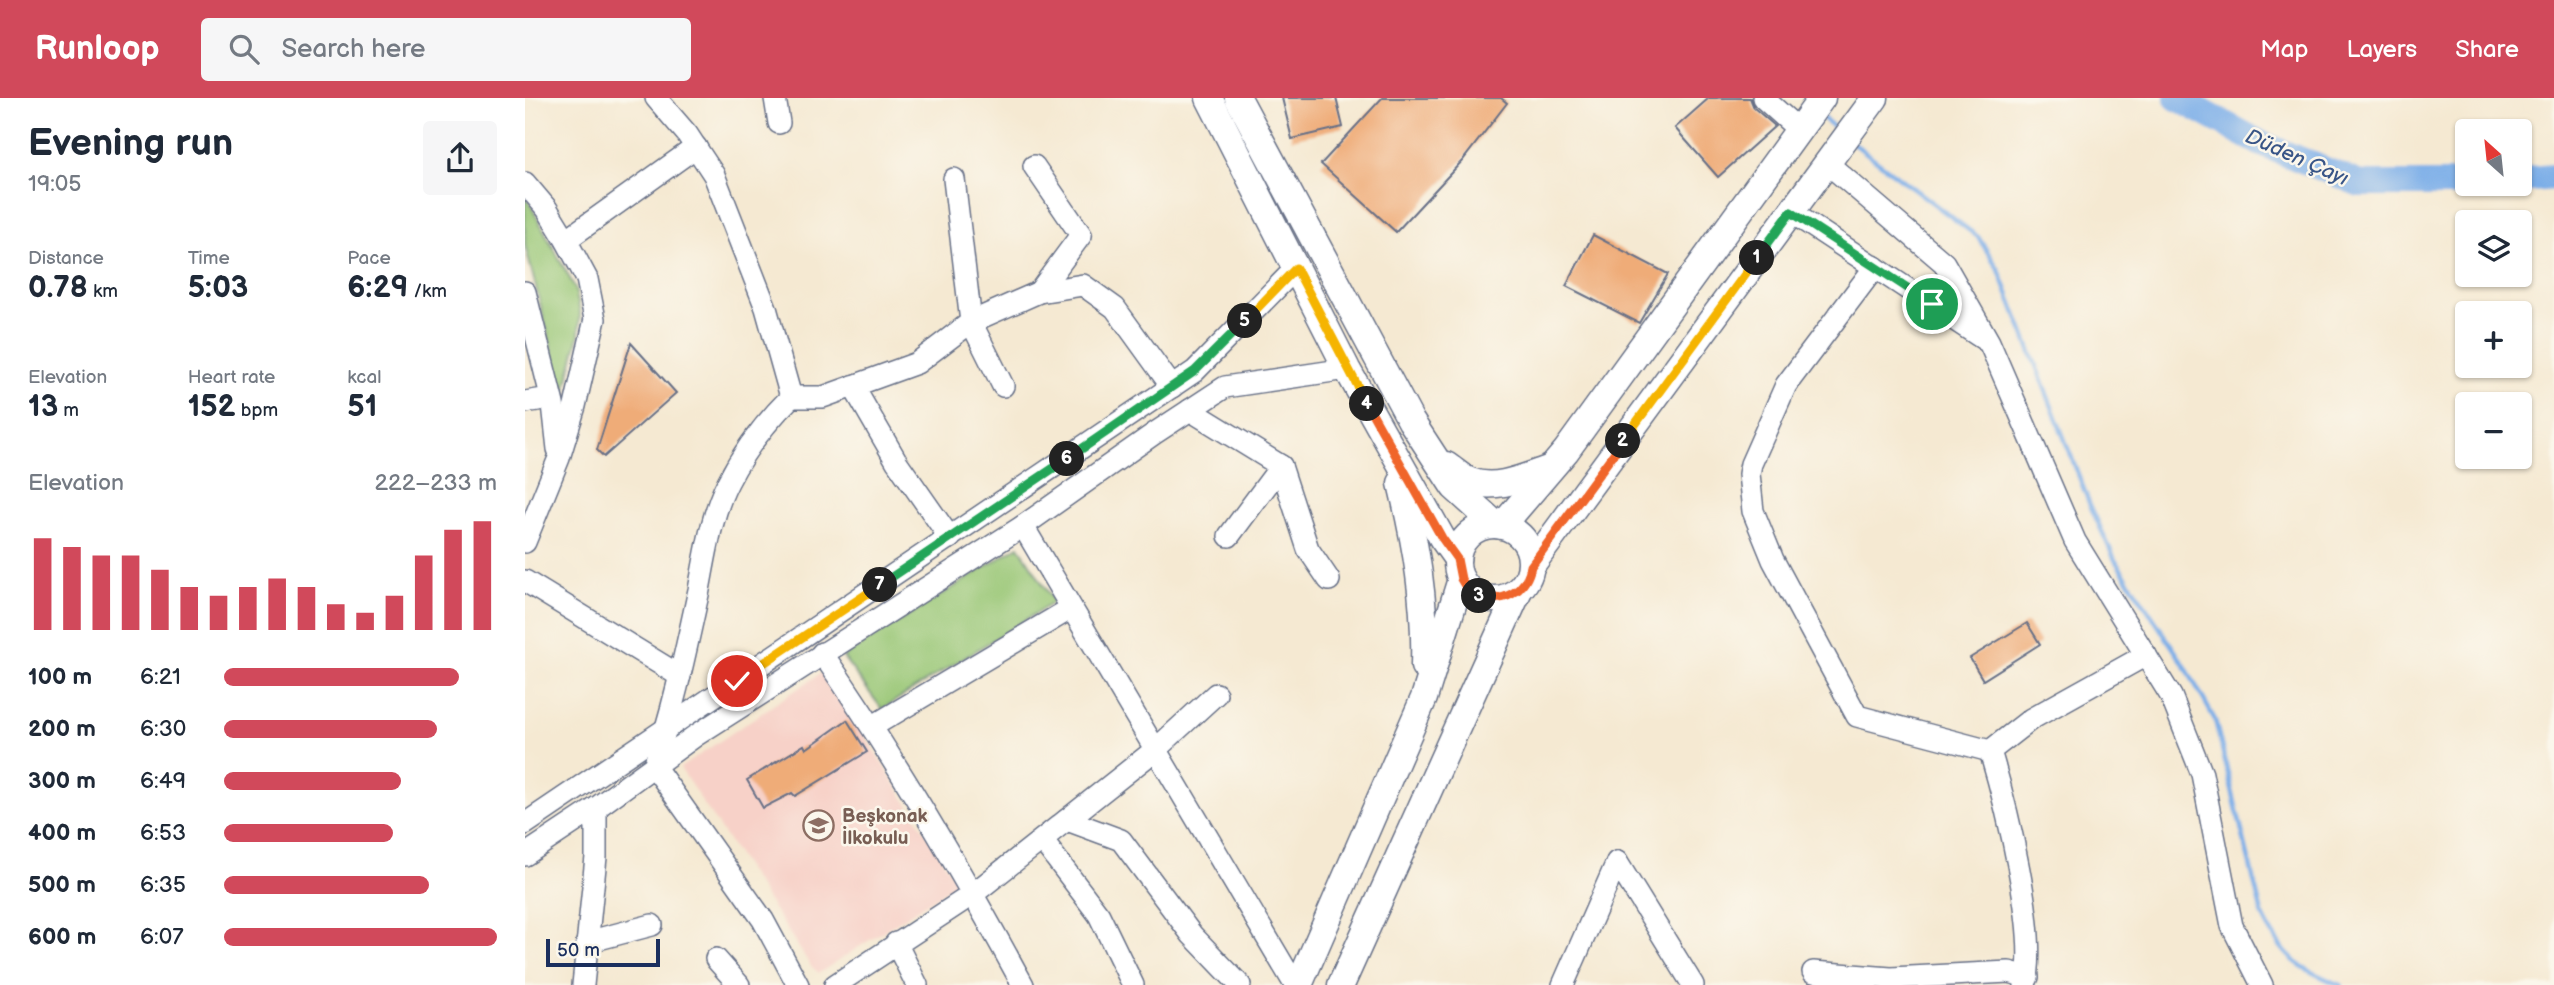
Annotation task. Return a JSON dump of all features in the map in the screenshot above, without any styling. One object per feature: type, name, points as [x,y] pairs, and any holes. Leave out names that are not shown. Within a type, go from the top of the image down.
[{"type":"main road","points":[[1209,98],[1347,369],[1459,569],[1467,589],[1476,596],[1487,599],[1499,599],[1519,590]]},
{"type":"main road","points":[[1238,98],[1332,278],[1432,455],[1454,487],[1499,526],[1518,534],[1531,554],[1529,575],[1519,590],[1341,985]]},
{"type":"main road","points":[[1297,985],[1424,698],[1465,538],[1474,531],[1499,526],[1566,451],[1822,98]]},
{"type":"main road","points":[[1531,566],[1871,103]]},
{"type":"main road","points":[[1395,454],[1414,536],[1425,619],[1424,698]]},
{"type":"main road","points":[[1432,455],[1470,481],[1493,484],[1517,480],[1549,469]]},
{"type":"street","points":[[656,98],[696,147],[714,175],[767,308],[792,397]]},
{"type":"street","points":[[775,98],[779,122]]},
{"type":"street","points":[[1763,98],[1799,130]]},
{"type":"street","points":[[566,240],[696,147]]},
{"type":"street","points":[[1827,163],[1944,263],[1989,342],[2075,541],[2171,696],[2202,774],[2232,926],[2261,985]]},
{"type":"street","points":[[1034,166],[1081,235],[1039,292]]},
{"type":"street","points":[[954,179],[971,322],[1003,387]]},
{"type":"street","points":[[525,183],[547,209],[587,279],[596,319],[559,458],[525,542]]},
{"type":"street","points":[[1791,212],[1989,342]]},
{"type":"street","points":[[1875,267],[1786,384],[1751,464],[1749,484],[1753,511],[1773,560],[1857,716],[1990,751]]},
{"type":"street","points":[[525,824],[1195,371],[1296,268]]},
{"type":"street","points":[[655,766],[680,676],[714,520],[726,485],[759,433],[792,397],[823,397],[917,363],[971,322],[1039,292],[1083,285],[1115,307],[1172,387]]},
{"type":"street","points":[[525,292],[551,398],[559,458]]},
{"type":"street","points":[[525,855],[596,808],[695,736],[1023,526],[1225,387],[1347,369]]},
{"type":"street","points":[[853,386],[897,462],[950,538]]},
{"type":"street","points":[[525,402],[551,398]]},
{"type":"street","points":[[1190,410],[1281,466],[1308,549],[1329,580]]},
{"type":"street","points":[[1229,536],[1281,466]]},
{"type":"street","points":[[1023,526],[1070,609],[1297,985]]},
{"type":"street","points":[[525,581],[680,676]]},
{"type":"street","points":[[873,726],[1070,609]]},
{"type":"street","points":[[822,653],[873,726],[1024,985]]},
{"type":"street","points":[[1990,751],[2031,719],[2146,655]]},
{"type":"street","points":[[835,985],[973,894],[1155,750],[1216,694]]},
{"type":"street","points":[[1813,972],[1891,978],[2009,972],[2026,981],[2027,932],[2019,875],[2002,791],[1990,751]]},
{"type":"street","points":[[655,766],[763,919],[798,985]]},
{"type":"street","points":[[583,985],[596,857],[596,808]]},
{"type":"street","points":[[1067,820],[1121,840],[1192,935],[1240,985]]},
{"type":"street","points":[[1042,840],[1099,915],[1133,985]]},
{"type":"street","points":[[1563,985],[1617,862],[1693,985]]},
{"type":"street","points":[[587,942],[652,925]]},
{"type":"street","points":[[896,943],[917,985]]},
{"type":"street","points":[[716,959],[739,985]]},
{"type":"shaded area","name":"Beşkonak İlkokulu","points":[[824,671],[957,883],[819,973],[811,966],[680,768]]},
{"type":"green space","points":[[525,195],[575,288],[580,312],[579,335],[564,396],[525,245]]},
{"type":"green space","points":[[1019,546],[1054,602],[882,709],[843,657]]},
{"type":"building","points":[[1282,98],[1336,98],[1343,127],[1292,139]]},
{"type":"building","points":[[1382,98],[1501,98],[1507,103],[1463,160],[1396,232],[1321,164]]},
{"type":"building","points":[[1709,98],[1750,98],[1754,108],[1775,126],[1718,177],[1675,128]]},
{"type":"building","points":[[1593,235],[1668,274],[1639,323],[1566,286]]},
{"type":"building","points":[[631,343],[676,393],[604,457],[597,450]]},
{"type":"building","points":[[2027,623],[2040,644],[1983,680],[1970,658]]},
{"type":"building","points":[[847,720],[867,752],[795,796],[792,793],[763,808],[747,780],[804,745],[806,749]]},
{"type":"waterway","name":"Düden Çayı","points":[[2177,98],[2262,144],[2360,184],[2455,184]]},
{"type":"waterway","points":[[1821,116],[1838,131]]},
{"type":"waterway","points":[[1853,143],[1978,237],[1999,270],[2090,505],[2115,560],[2185,666],[2215,720],[2262,914],[2269,929],[2293,959],[2313,973],[2341,985]]},
{"type":"waterway","name":"Düden Çayı","points":[[2532,179],[2554,177]]},
{"type":"place","name":"Beşkonak İlkokulu","points":[[819,826]]},
{"type":"route","points":[[737,681],[1195,371],[1296,268],[1347,369],[1442,538],[1457,559],[1457,570],[1461,579],[1467,589],[1476,596],[1487,599],[1510,596],[1525,583],[1531,566],[1791,212],[1932,304]]}]
